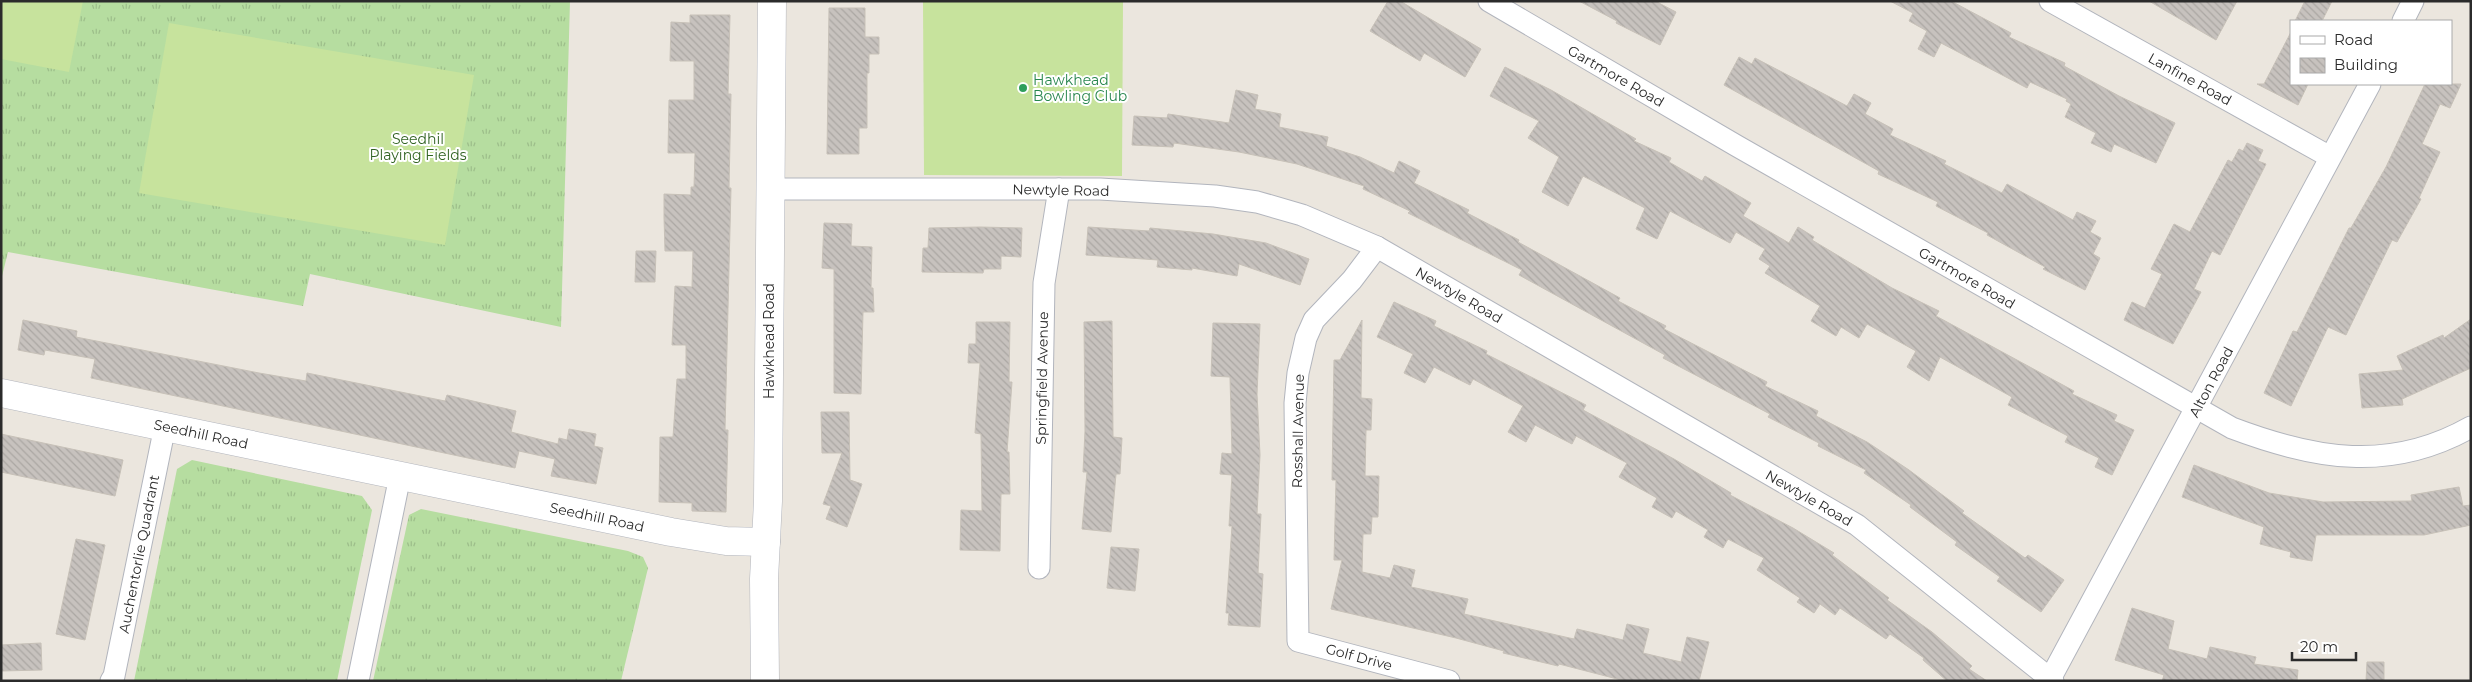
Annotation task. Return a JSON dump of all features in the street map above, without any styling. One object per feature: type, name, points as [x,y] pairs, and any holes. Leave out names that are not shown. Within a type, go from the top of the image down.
[{"type":"street","name":"Hawkhead Road","points":[[765,681],[764,579],[771,189],[772,1]]},
{"type":"street","name":"Gartmore Road","points":[[1489,1],[2232,428],[2272,443],[2316,454],[2363,458],[2410,450],[2453,438],[2471,427]]},
{"type":"street","name":"Lanfine Road","points":[[2050,1],[2330,157]]},
{"type":"street","points":[[2404,20],[2413,1]]},
{"type":"street","name":"Alton Road","points":[[2051,680],[2369,85]]},
{"type":"street","name":"Newtyle Road","points":[[771,189],[1100,189],[1196,195],[1257,202],[1302,215],[1377,247],[1857,525],[2051,680]]},
{"type":"street","name":"Springfield Avenue","points":[[1039,568],[1044,284],[1059,189]]},
{"type":"street","name":"Rosshall Avenue","points":[[1298,641],[1295,403],[1298,373],[1306,338],[1314,320],[1352,280],[1377,247]]},
{"type":"street","name":"Seedhill Road","points":[[1,393],[671,532],[726,541],[766,542]]},
{"type":"street","name":"Auchentorlie Quadrant","points":[[111,681],[114,676],[165,426]]},
{"type":"street","points":[[358,681],[400,476]]},
{"type":"street","name":"Golf Drive","points":[[1298,641],[1449,681]]},
{"type":"green space","name":"Seedhil Playing Fields","points":[[1,1],[570,1],[561,327],[310,274],[303,306],[8,252],[1,280]]},
{"type":"green space","points":[[1,1],[83,1],[69,72],[1,59]]},
{"type":"green space","name":"Hawkhead Bowling Club","points":[[923,1],[1123,1],[1122,176],[924,175]]},
{"type":"green space","points":[[169,23],[474,75],[445,245],[139,193]]},
{"type":"green space","points":[[192,460],[362,496],[372,510],[337,681],[134,681],[177,469]]},
{"type":"green space","points":[[421,509],[628,551],[643,557],[648,568],[621,681],[373,681],[409,515]]},
{"type":"building","points":[[1388,1],[1400,1],[1481,49],[1465,77],[1424,53],[1420,61],[1370,31]]},
{"type":"building","points":[[1579,1],[1655,1],[1676,12],[1660,45],[1616,23],[1617,21]]},
{"type":"building","points":[[1890,1],[1951,1],[2011,33],[2009,37],[2065,63],[2064,66],[2119,96],[2175,123],[2156,163],[2114,144],[2111,152],[2091,143],[2096,133],[2065,117],[2071,104],[2066,101],[2067,99],[2030,82],[2027,88],[1941,43],[1934,57],[1918,49],[1927,31],[1909,21],[1913,13]]},
{"type":"building","points":[[2149,1],[2237,1],[2216,40]]},
{"type":"building","points":[[2305,1],[2332,1],[2322,20],[2296,20]]},
{"type":"building","points":[[829,8],[865,8],[865,37],[879,37],[879,54],[869,54],[867,128],[859,128],[859,154],[827,154]]},
{"type":"building","points":[[690,15],[730,15],[728,94],[731,94],[729,188],[731,188],[725,430],[728,430],[726,512],[692,511],[692,503],[659,502],[660,437],[673,437],[677,379],[686,379],[686,345],[672,345],[675,286],[692,287],[693,251],[665,251],[664,217],[664,194],[691,195],[691,187],[694,187],[695,153],[668,153],[669,100],[694,100],[694,61],[670,61],[671,22],[690,23]]},
{"type":"building","points":[[2290,34],[2290,85],[2308,85],[2298,105],[2257,84],[2264,84]]},
{"type":"building","points":[[1739,57],[1752,64],[1755,58],[1847,106],[1854,94],[1871,103],[1865,114],[1893,129],[1890,135],[1946,161],[1944,164],[2002,193],[2007,184],[2073,220],[2077,212],[2096,221],[2090,232],[2101,238],[2093,254],[2100,258],[2085,290],[2043,269],[2045,267],[1987,235],[1988,233],[1936,206],[1938,202],[1878,174],[1879,171],[1724,85]]},
{"type":"building","points":[[1505,67],[1551,90],[1636,139],[1634,141],[1671,158],[1669,162],[1702,181],[1705,176],[1751,203],[1743,216],[1789,243],[1798,227],[1814,237],[1812,240],[1892,288],[1939,311],[1936,316],[2074,391],[2072,394],[2117,415],[2114,421],[2134,430],[2112,475],[2095,467],[2099,458],[2065,442],[2068,436],[2008,405],[2012,397],[1940,357],[1929,381],[1907,367],[1916,351],[1867,324],[1859,338],[1841,327],[1836,336],[1811,321],[1820,306],[1765,273],[1770,266],[1759,259],[1765,249],[1736,232],[1730,243],[1670,211],[1657,239],[1636,229],[1645,208],[1583,176],[1568,206],[1542,192],[1559,157],[1528,138],[1539,121],[1490,96]]},
{"type":"building","points":[[2461,84],[2450,108],[2440,104],[2422,144],[2440,152],[2419,198],[2421,199],[2397,242],[2392,240],[2346,335],[2328,327],[2291,406],[2264,393],[2293,331],[2297,332],[2349,228],[2351,228],[2386,167],[2425,85]]},
{"type":"building","points":[[1236,90],[1258,95],[1255,109],[1281,114],[1279,127],[1328,137],[1326,146],[1360,157],[1394,173],[1399,161],[1420,171],[1414,183],[1469,210],[1467,213],[1519,240],[1518,242],[1620,298],[1618,301],[1666,326],[1664,329],[1767,382],[1765,386],[1818,411],[1816,416],[1867,442],[1909,470],[1964,511],[1962,513],[2025,558],[2028,555],[2064,580],[2041,612],[1997,581],[2000,577],[1955,545],[1957,542],[1910,507],[1911,505],[1864,473],[1866,470],[1818,446],[1819,443],[1768,417],[1770,414],[1663,358],[1665,355],[1519,275],[1522,270],[1408,213],[1410,211],[1363,189],[1364,186],[1297,164],[1239,152],[1174,143],[1173,147],[1132,145],[1134,116],[1167,118],[1168,114],[1229,123]]},
{"type":"building","points":[[2247,143],[2263,150],[2258,161],[2266,164],[2220,255],[2212,251],[2194,289],[2201,292],[2173,344],[2124,320],[2132,302],[2145,308],[2162,274],[2151,269],[2174,224],[2190,232],[2228,160],[2232,162],[2239,149],[2243,151]]},
{"type":"building","points":[[824,223],[852,224],[851,246],[872,247],[871,288],[873,288],[874,312],[863,312],[861,394],[834,393],[834,269],[822,268]]},
{"type":"building","points":[[1088,227],[1149,231],[1150,228],[1213,234],[1266,243],[1309,259],[1300,285],[1239,264],[1237,276],[1192,268],[1192,270],[1157,267],[1158,260],[1086,255]]},
{"type":"building","points":[[929,228],[1022,228],[1021,257],[1001,256],[1001,269],[984,269],[983,273],[922,272],[923,248],[928,248]]},
{"type":"building","points":[[636,251],[656,251],[655,282],[635,282]]},
{"type":"building","points":[[1394,302],[1436,321],[1434,326],[1487,351],[1486,354],[1586,405],[1583,410],[1674,459],[1731,493],[1730,495],[1793,528],[1834,553],[1832,555],[1889,598],[1887,600],[1932,632],[1972,666],[1969,669],[1987,681],[1947,681],[1923,660],[1924,658],[1890,634],[1886,639],[1840,608],[1835,615],[1820,604],[1814,613],[1797,602],[1800,598],[1757,570],[1764,558],[1728,539],[1723,548],[1704,537],[1708,530],[1676,511],[1672,518],[1652,507],[1657,498],[1619,477],[1627,463],[1576,436],[1572,444],[1535,425],[1526,442],[1508,432],[1523,406],[1473,379],[1470,385],[1434,367],[1425,383],[1404,373],[1413,354],[1377,337]]},
{"type":"building","points":[[2471,319],[2471,368],[2402,399],[2403,405],[2362,408],[2359,374],[2403,370],[2397,356],[2443,335],[2444,338]]},
{"type":"building","points":[[23,320],[77,331],[76,337],[259,373],[306,381],[307,373],[445,401],[447,395],[516,411],[511,432],[558,444],[559,438],[567,440],[569,429],[596,434],[594,446],[603,448],[596,484],[551,476],[555,459],[519,451],[515,468],[91,378],[95,359],[45,350],[44,355],[18,350]]},
{"type":"building","points":[[1362,320],[1361,398],[1372,399],[1371,430],[1366,430],[1365,476],[1379,476],[1378,517],[1372,517],[1371,534],[1363,534],[1362,572],[1390,578],[1394,565],[1415,570],[1411,587],[1468,599],[1464,614],[1574,639],[1577,629],[1623,640],[1627,624],[1649,629],[1643,653],[1681,662],[1687,637],[1709,642],[1699,681],[1625,681],[1559,664],[1558,666],[1503,653],[1504,651],[1456,638],[1331,609],[1342,560],[1334,560],[1336,480],[1332,480],[1334,360],[1340,360]]},
{"type":"building","points":[[1112,321],[1113,437],[1122,438],[1120,474],[1116,474],[1111,532],[1082,529],[1087,472],[1083,472],[1085,431],[1084,322]]},
{"type":"building","points":[[976,322],[1010,322],[1009,382],[1012,382],[1007,452],[1009,452],[1010,494],[1001,494],[1000,551],[960,550],[961,510],[982,511],[981,434],[975,433],[980,363],[968,363],[969,344],[976,344]]},
{"type":"building","points":[[1213,323],[1260,324],[1257,394],[1260,455],[1257,514],[1261,514],[1258,573],[1263,574],[1260,627],[1228,625],[1229,613],[1226,613],[1232,526],[1229,526],[1232,475],[1220,474],[1222,453],[1232,454],[1230,377],[1211,376]]},
{"type":"building","points":[[821,412],[849,412],[850,480],[862,484],[847,527],[826,519],[831,506],[823,504],[842,453],[822,453]]},
{"type":"building","points":[[1,434],[123,460],[115,496],[1,472]]},
{"type":"building","points":[[2194,465],[2269,493],[2323,502],[2412,501],[2411,495],[2459,487],[2463,506],[2471,505],[2471,525],[2424,535],[2316,535],[2312,561],[2290,557],[2291,552],[2260,544],[2264,527],[2182,497]]},
{"type":"building","points":[[76,539],[105,545],[85,640],[56,634]]},
{"type":"building","points":[[1111,547],[1139,549],[1135,591],[1107,588]]},
{"type":"building","points":[[2132,608],[2174,621],[2168,649],[2207,659],[2210,647],[2256,657],[2254,664],[2298,670],[2297,681],[2162,681],[2164,675],[2115,660]]},
{"type":"building","points":[[41,643],[42,670],[1,671],[1,645]]},
{"type":"building","points":[[2367,662],[2384,662],[2384,681],[2366,681]]},
{"type":"place","name":"Hawkhead Bowling Club","points":[[1023,88]]}]
